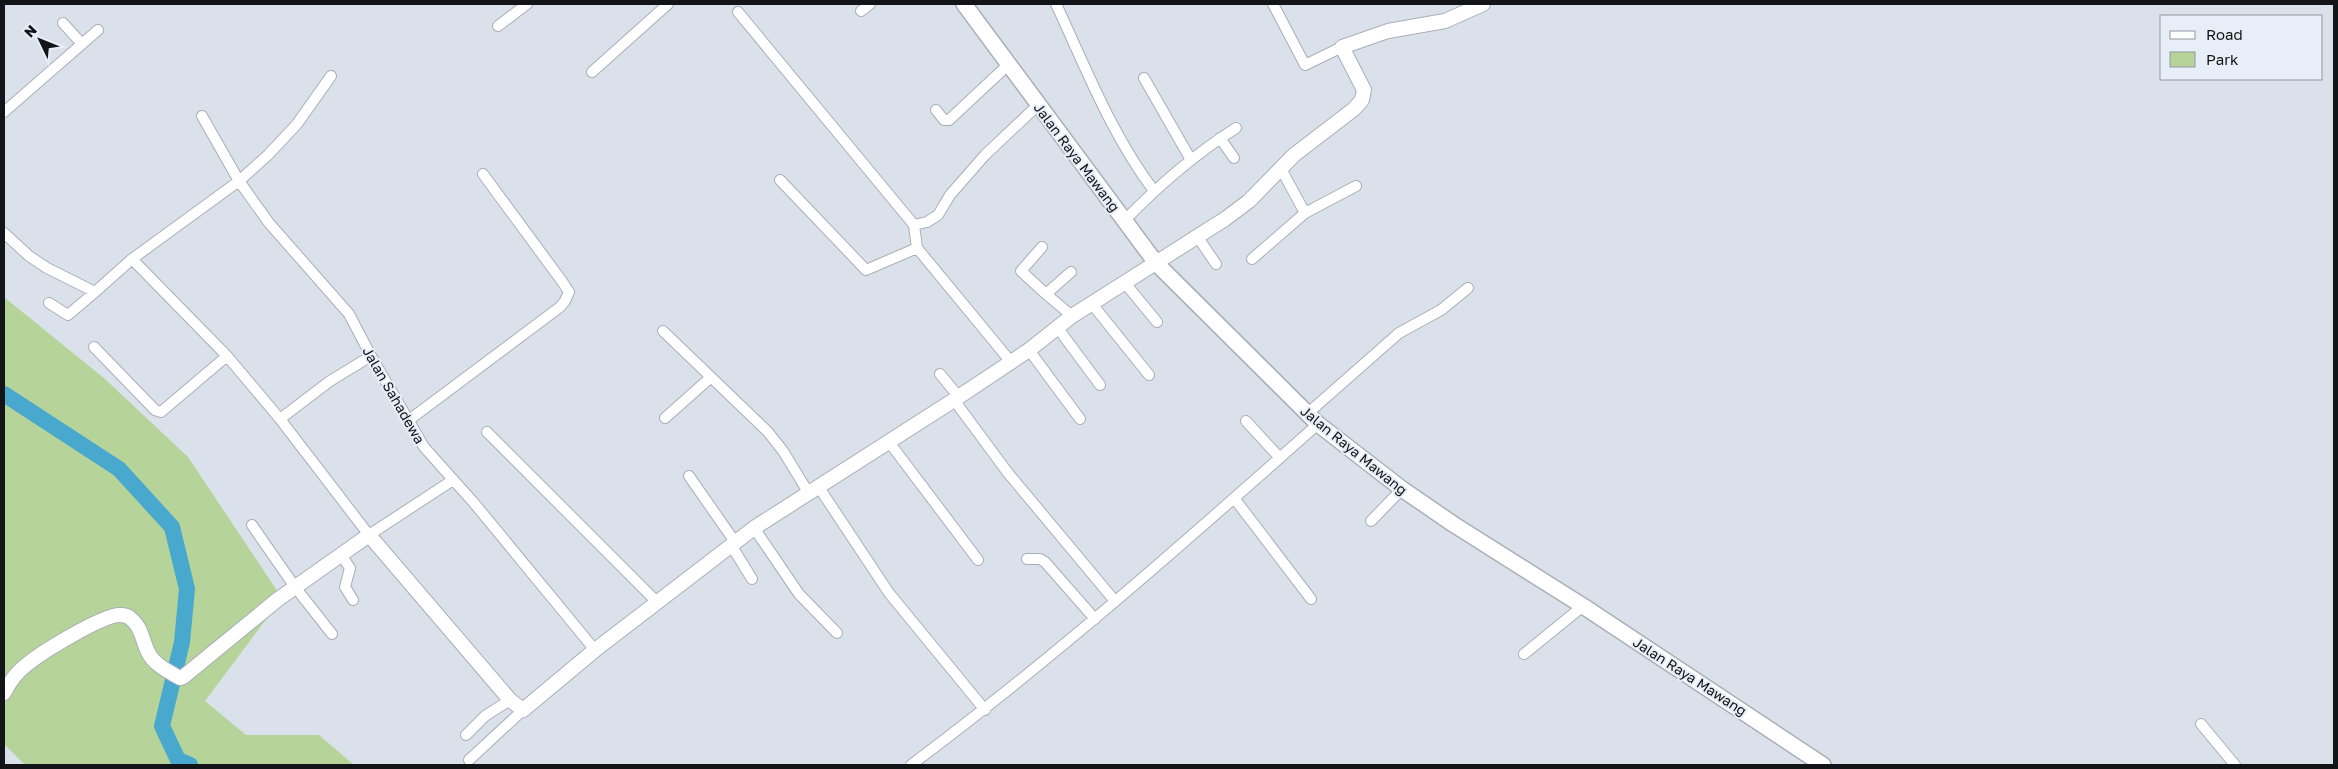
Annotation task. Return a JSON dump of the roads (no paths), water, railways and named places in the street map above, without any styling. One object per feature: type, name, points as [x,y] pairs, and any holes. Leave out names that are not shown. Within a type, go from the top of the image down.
[{"type":"main road","name":"Jalan Raya Mawang","points":[[964,4],[1156,263],[1312,419],[1402,489],[1823,765]]},
{"type":"street","points":[[498,26],[527,4]]},
{"type":"street","points":[[592,72],[668,4]]},
{"type":"street","points":[[861,11],[870,4]]},
{"type":"street","points":[[1056,4],[1100,101],[1133,163],[1154,191]]},
{"type":"street","points":[[1273,4],[1305,66],[1342,47],[1388,31],[1445,21],[1483,4]]},
{"type":"street","points":[[738,12],[914,225],[918,248],[1011,362]]},
{"type":"street","points":[[63,22],[82,44]]},
{"type":"street","points":[[4,112],[98,30]]},
{"type":"street","points":[[469,760],[523,710],[595,650],[754,528],[890,442],[1029,350],[1072,316],[1225,219],[1249,201],[1280,167],[1362,100],[1364,90],[1342,47]]},
{"type":"street","points":[[936,110],[944,120],[950,120],[1009,64]]},
{"type":"street","points":[[49,303],[68,315],[132,259],[239,181],[268,155],[297,124],[331,76]]},
{"type":"street","points":[[1144,78],[1191,160]]},
{"type":"street","points":[[914,225],[927,222],[938,214],[950,195],[986,155],[1038,106]]},
{"type":"street","name":"Jalan Sahadewa","points":[[202,116],[239,181],[269,223],[349,314],[424,447],[595,650]]},
{"type":"street","points":[[1124,222],[1154,191],[1191,160],[1236,128]]},
{"type":"street","points":[[1220,138],[1234,158]]},
{"type":"street","points":[[1280,167],[1305,213]]},
{"type":"street","points":[[409,420],[560,307],[568,297],[569,292],[561,280],[483,174]]},
{"type":"street","points":[[780,180],[866,270],[918,248]]},
{"type":"street","points":[[1252,259],[1305,213],[1356,186]]},
{"type":"street","points":[[4,233],[29,256],[47,268],[95,292]]},
{"type":"street","points":[[1197,236],[1216,264]]},
{"type":"street","points":[[1042,247],[1021,271],[1072,316]]},
{"type":"street","points":[[132,259],[227,356],[280,419],[369,535],[510,700],[523,710]]},
{"type":"street","points":[[1046,294],[1071,272]]},
{"type":"street","points":[[1125,283],[1157,322]]},
{"type":"street","points":[[911,765],[985,710],[1095,619],[1114,600],[1280,458],[1312,419],[1399,333],[1441,310],[1468,288]]},
{"type":"street","points":[[1092,304],[1149,375]]},
{"type":"street","points":[[1057,327],[1100,384]]},
{"type":"street","points":[[663,331],[768,432],[813,489],[889,593],[985,710]]},
{"type":"street","points":[[94,347],[155,410],[161,412],[227,356]]},
{"type":"street","points":[[1029,350],[1080,419]]},
{"type":"street","points":[[280,419],[330,381],[371,356]]},
{"type":"street","points":[[940,374],[1008,474],[1114,600]]},
{"type":"street","points":[[665,418],[710,378]]},
{"type":"street","points":[[1246,421],[1280,458]]},
{"type":"street","points":[[487,432],[656,602]]},
{"type":"street","points":[[890,442],[978,560]]},
{"type":"street","points":[[688,476],[733,544],[752,579]]},
{"type":"street","points":[[4,693],[11,680],[24,666],[73,635],[116,616],[130,618],[139,626],[148,652],[157,665],[180,678],[187,675],[295,587],[369,535],[453,480]]},
{"type":"street","points":[[1371,520],[1402,489]]},
{"type":"street","points":[[1234,498],[1311,599]]},
{"type":"street","points":[[252,525],[295,587],[332,634]]},
{"type":"street","points":[[754,528],[799,594],[837,633]]},
{"type":"street","points":[[341,556],[350,568],[345,586],[353,600]]},
{"type":"street","points":[[1027,559],[1040,559],[1045,562],[1095,619]]},
{"type":"street","points":[[1524,654],[1583,606]]},
{"type":"street","points":[[466,735],[485,716],[510,700]]},
{"type":"street","points":[[2201,724],[2235,765]]},
{"type":"waterway","points":[[4,394],[119,469],[172,527],[187,589],[182,642],[162,726],[178,760],[190,765]]}]
